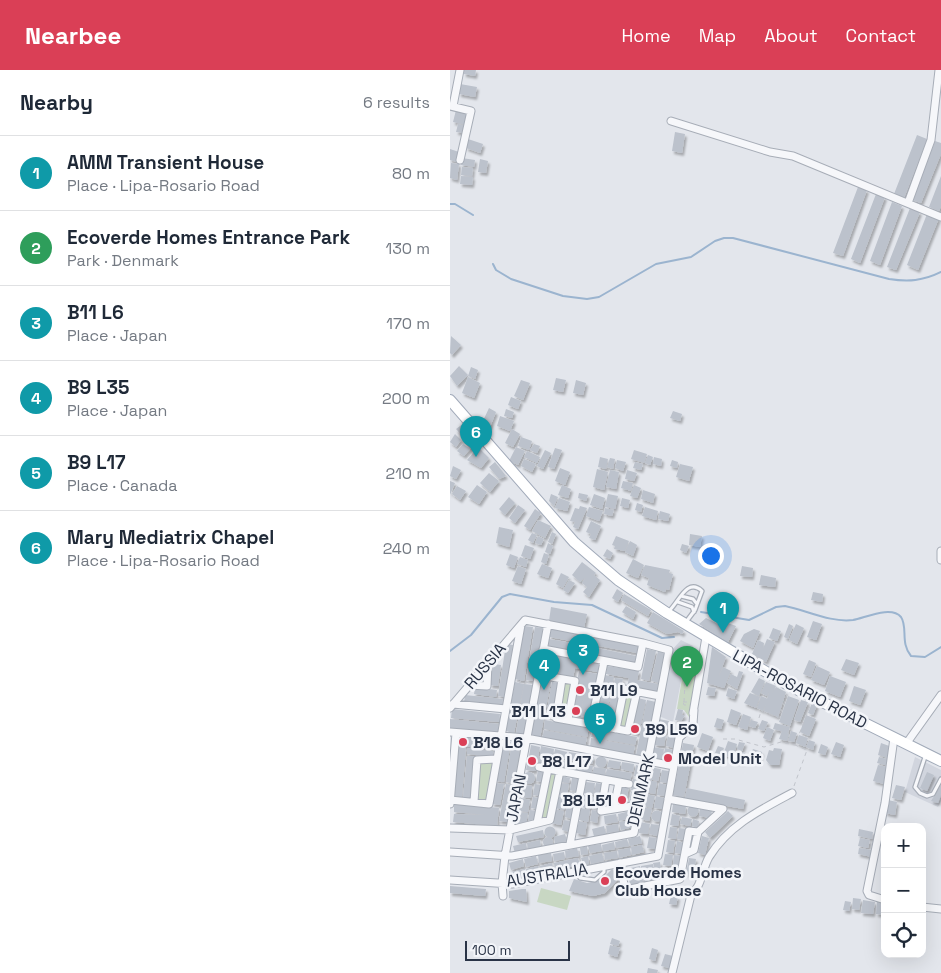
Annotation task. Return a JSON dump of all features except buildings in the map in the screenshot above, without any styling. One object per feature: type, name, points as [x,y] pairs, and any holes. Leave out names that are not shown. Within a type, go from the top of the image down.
[{"type":"main road","name":"LIPA-ROSARIO ROAD","points":[[450,400],[580,548],[618,580],[667,613],[790,686],[941,761]]},
{"type":"street","points":[[460,70],[452,106],[472,111],[460,160]]},
{"type":"street","points":[[908,203],[931,140],[939,70]]},
{"type":"street","points":[[671,121],[770,152],[793,156],[941,217]]},
{"type":"street","points":[[941,550],[941,560]]},
{"type":"street","points":[[450,800],[489,804],[521,625],[525,620],[643,643],[638,667],[543,650]]},
{"type":"street","name":"JAPAN","points":[[503,896],[502,883],[505,856],[548,624]]},
{"type":"street","name":"RUSSIA","points":[[451,706],[521,625]]},
{"type":"street","name":"AUSTRALIA","points":[[450,880],[512,884],[658,856],[679,738],[690,728],[694,721],[694,710],[706,637]]},
{"type":"street","name":"DENMARK","points":[[450,852],[505,856],[634,833],[669,650],[643,643]]},
{"type":"street","points":[[591,724],[604,662]]},
{"type":"street","points":[[469,685],[487,686],[488,663]]},
{"type":"street","points":[[538,675],[575,681],[568,720]]},
{"type":"street","points":[[562,679],[556,718],[628,731],[637,691]]},
{"type":"street","points":[[616,729],[624,689],[660,696]]},
{"type":"street","points":[[906,744],[941,695]]},
{"type":"street","points":[[451,706],[506,709]]},
{"type":"street","points":[[450,805],[453,732],[526,738],[674,766]]},
{"type":"street","points":[[881,899],[868,895],[867,891],[894,738]]},
{"type":"street","points":[[474,802],[477,760],[496,759]]},
{"type":"street","points":[[539,767],[629,784]]},
{"type":"street","points":[[537,823],[548,769]]},
{"type":"street","points":[[450,828],[510,830],[550,820],[560,771]]},
{"type":"street","points":[[573,843],[583,776]]},
{"type":"street","points":[[606,780],[601,811],[639,805]]},
{"type":"street","points":[[614,808],[619,782]]},
{"type":"street","points":[[672,973],[691,895],[697,890],[704,865],[716,846],[742,821],[792,793]]},
{"type":"street","points":[[620,863],[625,890],[680,879],[685,854],[694,850],[698,832],[723,810],[668,799]]},
{"type":"street","points":[[926,907],[941,909]]},
{"type":"lane","points":[[667,613],[678,602],[687,588],[692,586],[699,588],[702,591],[698,605],[688,625]]},
{"type":"lane","points":[[681,596],[693,599],[698,605]]},
{"type":"lane","points":[[678,602],[692,607],[694,612]]},
{"type":"lane","points":[[926,754],[915,787],[920,793],[927,796],[933,794],[941,780]]},
{"type":"lane","points":[[579,871],[580,878],[595,880],[604,872],[605,866]]},
{"type":"path","points":[[684,702],[687,675],[692,661]]},
{"type":"path","points":[[512,680],[537,684]]},
{"type":"path","points":[[759,718],[761,711],[779,718],[790,686]]},
{"type":"path","points":[[795,745],[814,698]]},
{"type":"path","points":[[587,750],[591,724]]},
{"type":"path","points":[[723,740],[736,739],[764,747],[781,742],[807,750],[792,793]]},
{"type":"path","points":[[493,781],[518,785]]},
{"type":"path","points":[[573,843],[579,871]]},
{"type":"shaded area","points":[[681,640],[693,646],[693,652],[690,660],[684,666],[673,722],[659,716],[671,651]]},
{"type":"shaded area","points":[[915,757],[941,770],[941,801],[938,807],[905,792]]},
{"type":"green space","points":[[693,652],[699,653],[689,717],[684,710],[677,709],[684,666],[690,660]]},
{"type":"green space","points":[[562,679],[575,681],[568,720],[556,718]]},
{"type":"green space","points":[[624,689],[637,691],[628,731],[616,729]]},
{"type":"green space","points":[[496,759],[489,804],[474,802],[477,760]]},
{"type":"green space","points":[[548,769],[560,771],[550,820],[537,823]]},
{"type":"green space","points":[[541,888],[571,896],[567,910],[537,902]]},
{"type":"waterway","points":[[450,204],[455,204],[473,215]]},
{"type":"waterway","points":[[493,264],[496,270],[511,279],[563,296],[587,299],[599,297],[656,264],[691,257],[715,241],[724,238],[733,238],[889,279],[915,280],[941,272]]},
{"type":"waterway","points":[[450,651],[471,635],[502,597],[510,594],[554,602],[592,605],[662,638],[674,637]]},
{"type":"waterway","points":[[701,612],[749,620],[776,607],[785,606],[836,620],[853,620],[878,613],[891,612],[897,614],[903,621],[906,646],[911,656],[925,657],[941,647]]},
{"type":"place","name":"Mary Mediatrix Chapel","points":[[476,457]]},
{"type":"place","name":"AMM Transient House","points":[[723,633]]},
{"type":"place","name":"B11 L6","points":[[583,675]]},
{"type":"place","name":"Ecoverde Homes Entrance Park","points":[[687,687]]},
{"type":"place","name":"B9 L35","points":[[544,690]]},
{"type":"place","name":"B11 L9","points":[[580,690]]},
{"type":"place","name":"B11 L13","points":[[576,711]]},
{"type":"place","name":"B9 L59","points":[[635,729]]},
{"type":"place","name":"B18 L6","points":[[463,742]]},
{"type":"place","name":"B9 L17","points":[[600,744]]},
{"type":"place","name":"Model Unit","points":[[668,758]]},
{"type":"place","name":"B8 L17","points":[[532,761]]},
{"type":"place","name":"B8 L51","points":[[622,800]]},
{"type":"place","name":"Ecoverde Homes Club House","points":[[605,881]]}]
